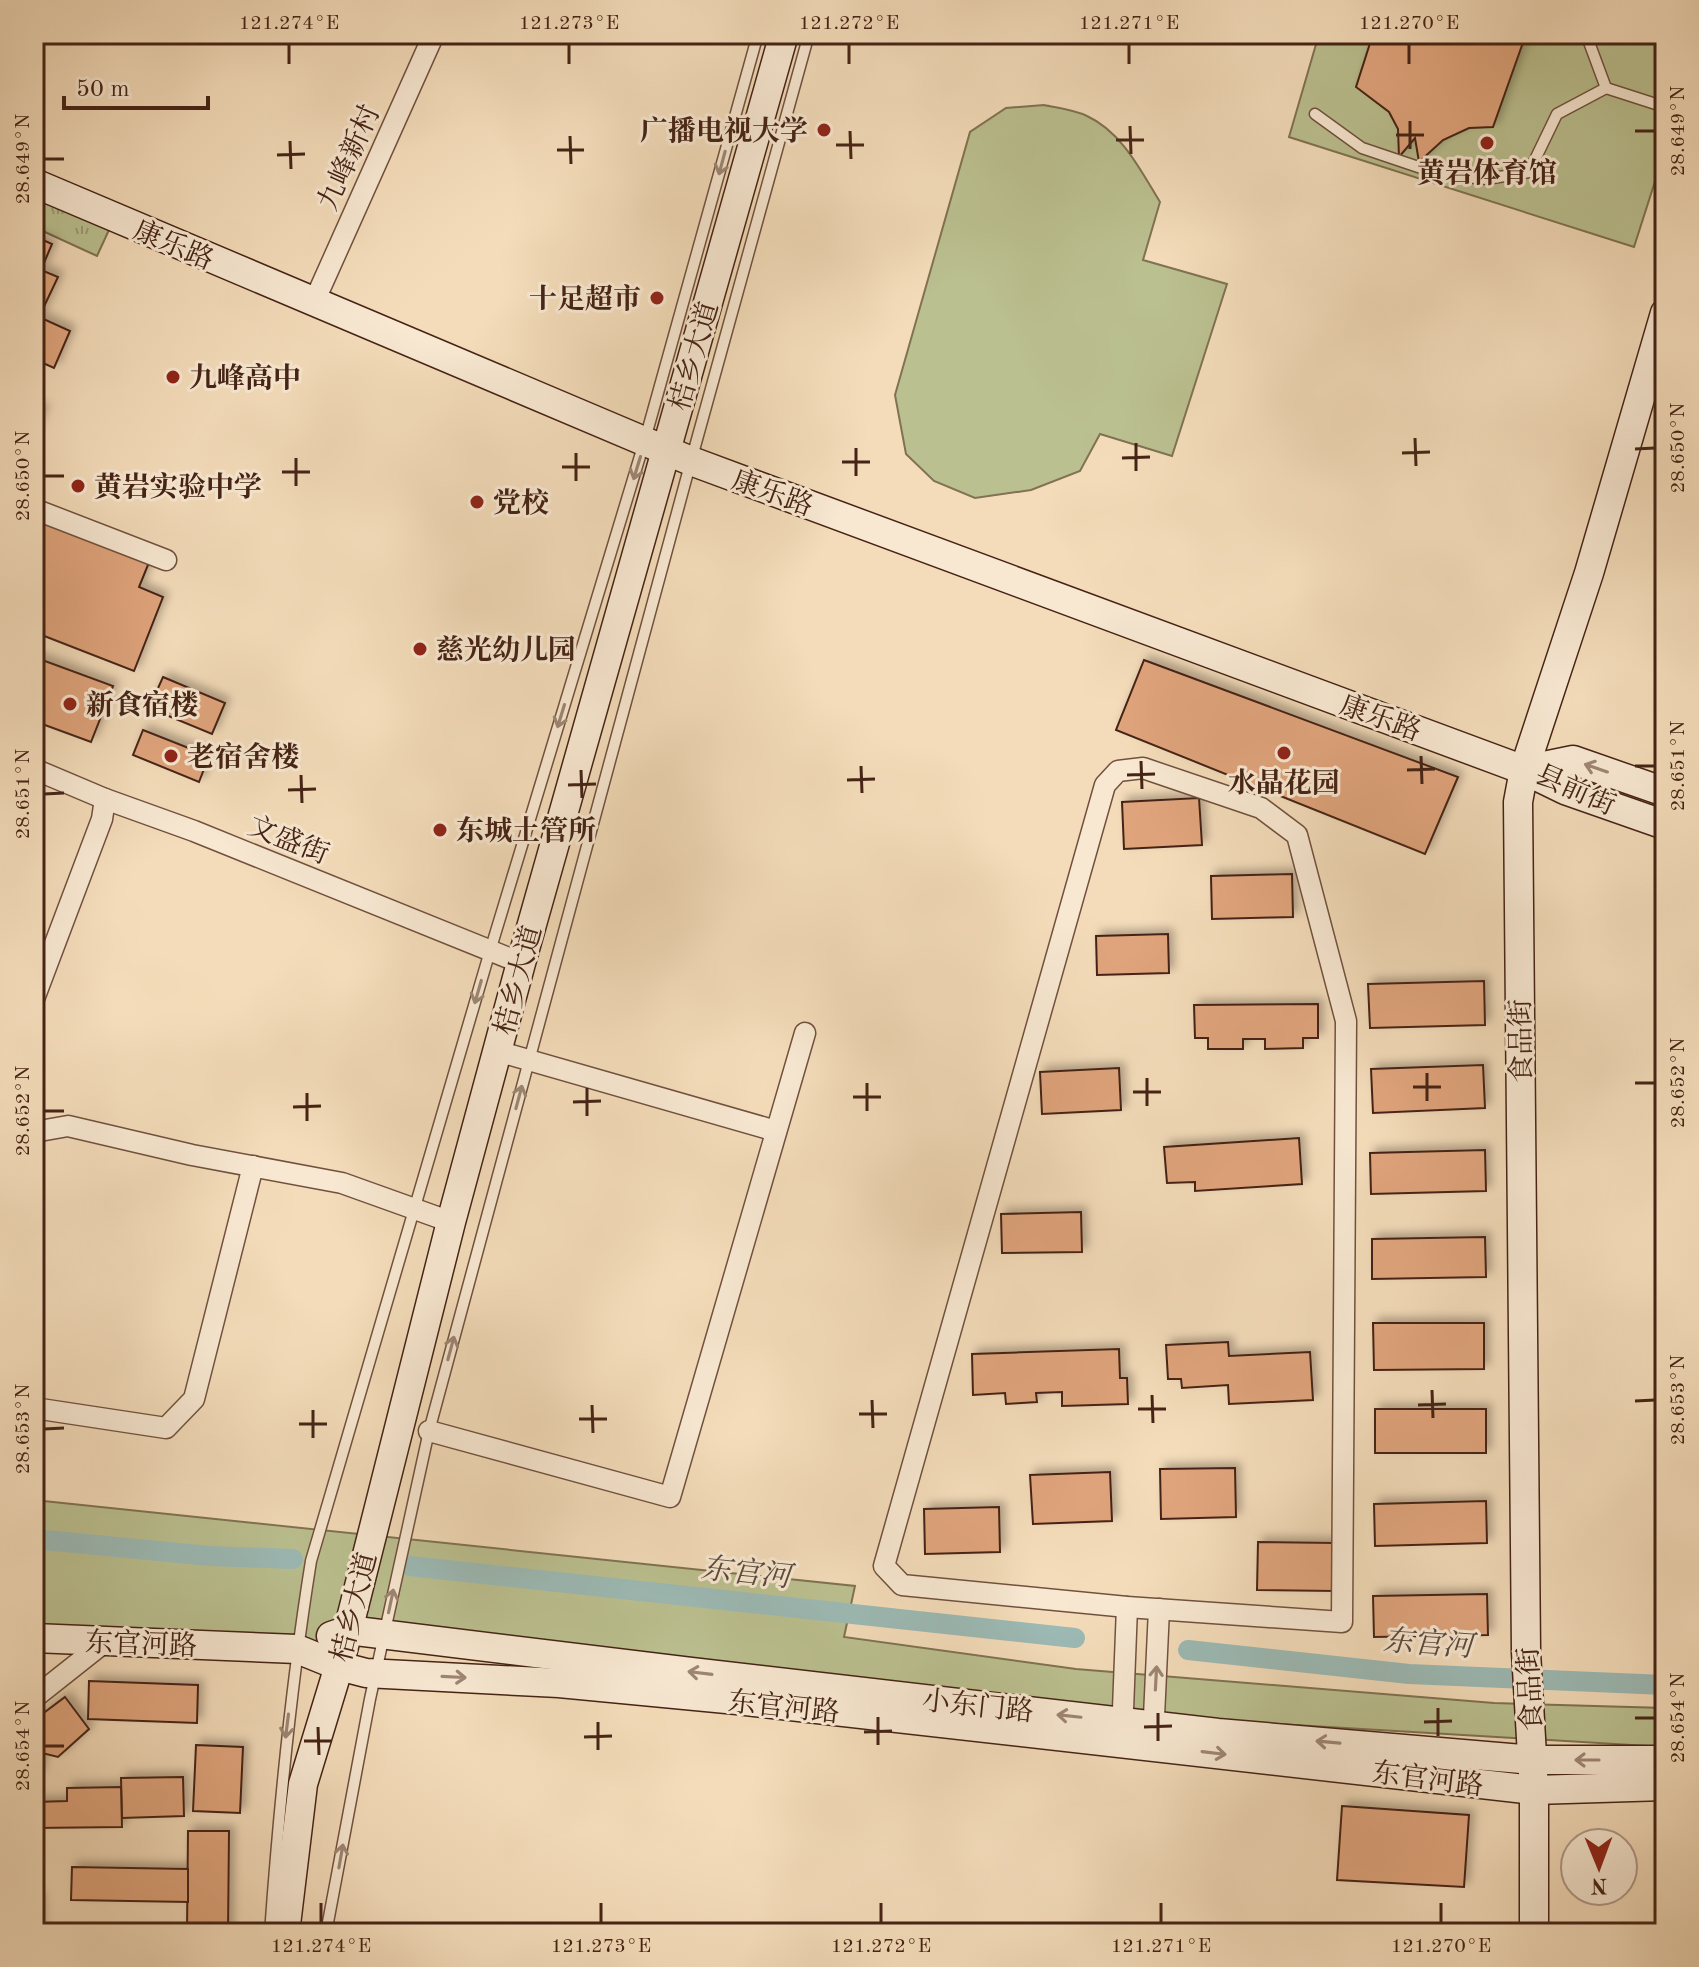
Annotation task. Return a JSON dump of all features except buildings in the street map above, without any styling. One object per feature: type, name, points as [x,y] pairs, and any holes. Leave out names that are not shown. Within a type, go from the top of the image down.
[{"type":"street","name":"九峰新村","points":[[314,302],[434,34]]},
{"type":"street","name":"桔乡大道","points":[[285,1933],[303,1784],[339,1666],[451,1222],[521,963],[784,34]]},
{"type":"street","name":"康乐路","points":[[34,183],[667,452],[1524,770]]},
{"type":"street","name":"食品街","points":[[1534,1933],[1534,1790],[1527,1661],[1518,802],[1524,770],[1589,573],[1665,313]]},
{"type":"street","points":[[34,509],[166,560]]},
{"type":"street","name":"县前街","points":[[1524,770],[1573,760],[1665,792]]},
{"type":"street","points":[[1143,768],[1261,808],[1297,835],[1346,1021],[1342,1622],[1159,1609],[902,1585],[884,1566],[1105,785],[1118,771],[1143,768]]},
{"type":"street","name":"文盛街","points":[[34,769],[521,963]]},
{"type":"street","name":"县前街","points":[[1524,770],[1565,790],[1665,825]]},
{"type":"street","points":[[34,999],[102,819],[105,799]]},
{"type":"street","points":[[429,1431],[670,1497],[805,1033]]},
{"type":"street","points":[[497,1051],[776,1131]]},
{"type":"street","points":[[34,1132],[68,1126],[192,1155],[342,1183],[451,1222]]},
{"type":"street","points":[[34,1408],[166,1428],[194,1399],[253,1166]]},
{"type":"street","points":[[1122,1732],[1127,1607]]},
{"type":"street","points":[[1159,1609],[1153,1736],[1533,1760],[1665,1760]]},
{"type":"street","name":"小东门路","points":[[297,1649],[348,1630],[1122,1732]]},
{"type":"street","name":"东官河路","points":[[34,1638],[297,1649],[339,1666],[375,1673],[559,1683],[1122,1732],[1534,1790]]},
{"type":"street","points":[[34,1698],[106,1641]]},
{"type":"street","points":[[1534,1790],[1665,1786]]},
{"type":"lane","points":[[326,1933],[375,1673],[429,1431],[529,1060],[758,34]]},
{"type":"lane","points":[[270,1933],[281,1777],[311,1561],[490,951],[667,452],[809,34]]},
{"type":"lane","points":[[1586,34],[1606,88]]},
{"type":"lane","points":[[1315,114],[1362,148],[1442,175],[1487,179],[1529,172],[1557,114],[1606,88],[1665,107]]},
{"type":"green space","name":"黄岩体育馆","points":[[1319,34],[1665,34],[1665,150],[1634,247],[1289,137]]},
{"type":"green space","points":[[1044,105],[1077,112],[1099,123],[1120,142],[1138,165],[1160,202],[1143,260],[1227,284],[1172,456],[1100,434],[1080,471],[1031,490],[975,498],[934,481],[906,454],[895,395],[970,132],[1006,108]]},
{"type":"green space","points":[[34,183],[114,219],[97,256],[34,227]]},
{"type":"green space","points":[[34,1500],[855,1586],[844,1637],[1076,1669],[1494,1703],[1665,1708],[1665,1747],[1180,1718],[407,1630],[297,1649],[34,1638]]},
{"type":"waterway","name":"东官河","points":[[34,1539],[210,1556],[293,1559]]},
{"type":"waterway","name":"东官河","points":[[410,1566],[1075,1638]]},
{"type":"waterway","name":"东官河","points":[[1188,1650],[1409,1674],[1665,1685]]},
{"type":"place","name":"广播电视大学","points":[[824,130]]},
{"type":"place","name":"黄岩体育馆","points":[[1487,143]]},
{"type":"place","name":"十足超市","points":[[657,298]]},
{"type":"place","name":"九峰高中","points":[[173,377]]},
{"type":"place","name":"黄岩实验中学","points":[[78,486]]},
{"type":"place","name":"党校","points":[[477,502]]},
{"type":"place","name":"慈光幼儿园","points":[[420,649]]},
{"type":"place","name":"新食宿楼","points":[[70,704]]},
{"type":"place","name":"水晶花园","points":[[1284,753]]},
{"type":"place","name":"老宿舍楼","points":[[171,756]]},
{"type":"place","name":"东城土管所","points":[[440,830]]}]
